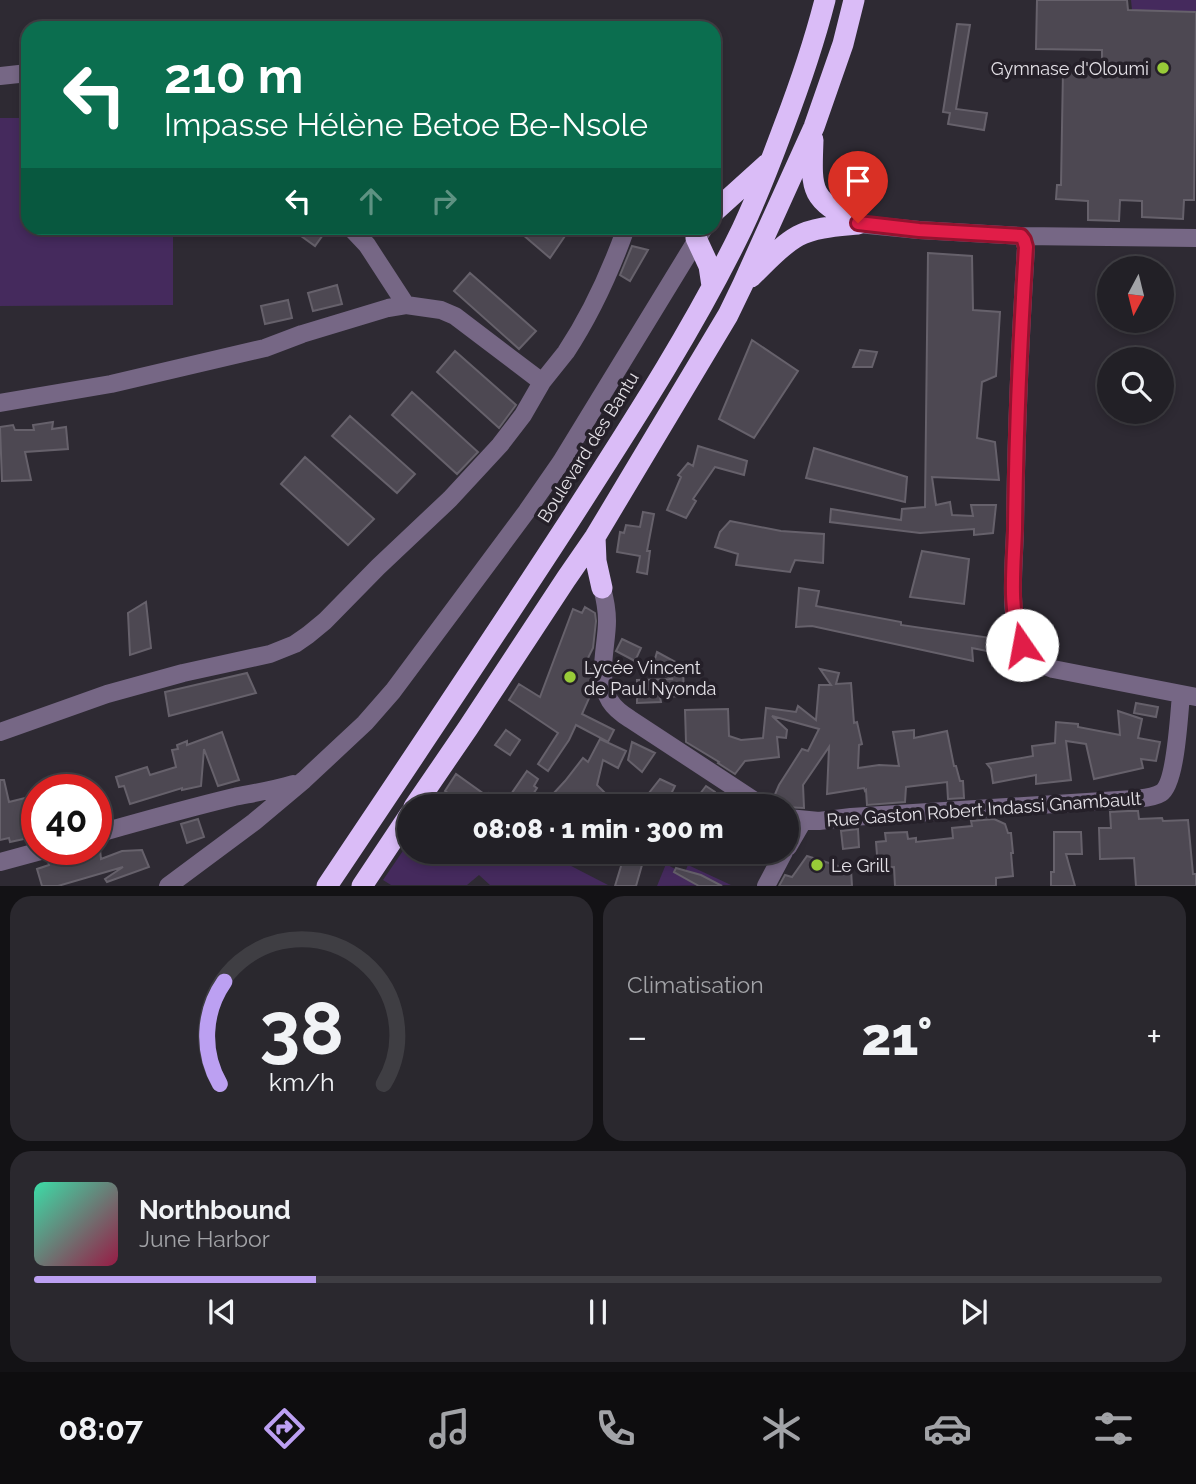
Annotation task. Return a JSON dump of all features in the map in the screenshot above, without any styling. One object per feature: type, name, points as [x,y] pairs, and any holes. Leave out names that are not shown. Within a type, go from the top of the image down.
[{"type":"highway","name":"Boulevard des Bantu","points":[[327,886],[489,645],[611,456],[712,286],[742,229],[772,160],[803,75],[825,0]]},
{"type":"highway","points":[[423,794],[595,537],[687,385],[743,284],[814,127],[843,44],[854,0]]},
{"type":"highway","points":[[814,127],[812,178],[817,194],[825,203],[858,223]]},
{"type":"highway","points":[[721,205],[772,160]]},
{"type":"highway","points":[[743,284],[799,235],[858,223]]},
{"type":"highway","points":[[701,235],[712,286]]},
{"type":"highway","points":[[595,537],[596,561],[602,588]]},
{"type":"highway","points":[[566,579],[586,577],[593,579],[602,588]]},
{"type":"highway","points":[[362,886],[397,834]]},
{"type":"street","points":[[0,76],[21,74]]},
{"type":"street","points":[[858,223],[919,230],[1021,236],[1196,238]]},
{"type":"street","points":[[357,235],[405,305]]},
{"type":"street","points":[[0,732],[107,694],[183,673],[271,654],[308,635],[450,499],[523,415],[591,308],[623,235]]},
{"type":"street","points":[[168,886],[254,822],[304,780],[381,706],[527,511],[588,419],[699,235]]},
{"type":"street","points":[[1021,236],[1026,247],[1016,449],[1014,580],[1015,620],[1019,637],[1033,660],[1053,669],[1189,696]]},
{"type":"street","points":[[0,403],[111,384],[265,348],[302,334],[405,305],[441,310],[455,316],[542,382]]},
{"type":"street","points":[[602,588],[607,622],[604,683],[610,702],[616,710],[744,794]]},
{"type":"street","name":"Rue Gaston Robert Indassi Gnambault","points":[[799,819],[819,821],[1146,798],[1157,795],[1163,792],[1171,779],[1189,696]]},
{"type":"street","points":[[112,830],[235,797],[274,790],[304,780]]},
{"type":"street","points":[[235,797],[242,799],[251,809],[254,822]]},
{"type":"street","points":[[0,862],[21,856]]},
{"type":"street","points":[[766,886],[778,864]]},
{"type":"shaded area","points":[[1131,0],[1196,0],[1196,12],[1132,10]]},
{"type":"shaded area","points":[[0,118],[21,118],[21,235],[173,235],[173,305],[0,306]]},
{"type":"shaded area","points":[[397,860],[397,864],[567,864],[608,885],[490,885],[479,875],[467,885],[391,885],[383,880]]},
{"type":"shaded area","points":[[666,864],[684,874],[688,865],[731,885],[657,886]]},
{"type":"building","points":[[1037,0],[1127,0],[1128,10],[1196,12],[1194,200],[1184,200],[1183,219],[1142,217],[1142,201],[1120,200],[1119,221],[1088,220],[1088,201],[1056,199],[1057,185],[1061,185],[1063,70],[1102,71],[1102,50],[1036,49]]},
{"type":"building","points":[[957,24],[970,25],[956,109],[987,113],[984,130],[948,124],[950,113],[943,112]]},
{"type":"building","points":[[300,235],[323,235],[315,246]]},
{"type":"building","points":[[523,235],[565,236],[550,258]]},
{"type":"building","points":[[632,246],[648,250],[630,281],[620,275]]},
{"type":"building","points":[[928,253],[972,256],[973,310],[1000,312],[996,376],[982,382],[977,438],[995,442],[999,480],[932,477],[936,505],[950,502],[952,515],[973,516],[971,505],[996,505],[993,533],[974,535],[974,529],[920,533],[830,522],[831,509],[901,520],[902,509],[925,507]]},
{"type":"building","points":[[470,273],[536,331],[519,349],[454,291]]},
{"type":"building","points":[[337,285],[342,304],[313,311],[308,293]]},
{"type":"building","points":[[288,300],[292,318],[265,324],[261,306]]},
{"type":"building","points":[[752,340],[798,371],[754,438],[719,419]]},
{"type":"building","points":[[860,350],[877,352],[872,367],[853,367]]},
{"type":"building","points":[[455,351],[516,405],[499,428],[437,372]]},
{"type":"building","points":[[412,392],[478,452],[457,474],[392,415]]},
{"type":"building","points":[[350,416],[415,474],[397,493],[332,436]]},
{"type":"building","points":[[53,422],[52,429],[66,427],[68,449],[25,452],[31,480],[2,481],[0,427],[13,425],[15,430],[34,430],[33,425]]},
{"type":"building","points":[[698,446],[747,461],[744,475],[715,467],[693,499],[696,501],[686,518],[667,510],[681,477],[678,475],[688,463],[693,466]]},
{"type":"building","points":[[814,448],[907,477],[905,502],[806,478]]},
{"type":"building","points":[[305,457],[374,519],[348,545],[281,484]]},
{"type":"building","points":[[643,512],[654,514],[647,551],[650,551],[647,574],[637,572],[640,556],[617,552],[620,532],[624,533],[626,525],[640,527]]},
{"type":"building","points":[[730,521],[781,531],[824,534],[823,563],[795,560],[790,572],[736,565],[738,554],[715,547],[720,532]]},
{"type":"building","points":[[922,551],[969,559],[964,604],[910,597]]},
{"type":"building","points":[[799,588],[819,591],[816,606],[901,622],[901,625],[991,638],[991,641],[1006,642],[1005,653],[972,648],[973,661],[812,626],[796,627]]},
{"type":"building","points":[[146,602],[151,648],[130,655],[128,613]]},
{"type":"building","name":"Lycée Vincent de Paul Nyonda","points":[[585,607],[595,613],[596,621],[593,648],[584,666],[592,670],[590,696],[582,714],[614,730],[608,742],[576,725],[548,771],[538,764],[558,733],[509,700],[519,684],[540,697],[573,609],[582,613]]},
{"type":"building","points":[[622,639],[641,648],[635,661],[616,651]]},
{"type":"building","points":[[657,652],[683,666],[684,696],[660,697],[661,702],[637,703],[637,680],[673,679],[652,669]]},
{"type":"building","points":[[820,669],[839,673],[836,684],[851,683],[854,723],[857,722],[862,744],[859,745],[858,768],[899,766],[893,732],[914,730],[914,738],[947,731],[954,766],[960,781],[963,781],[964,798],[948,799],[947,782],[906,787],[905,802],[867,805],[864,788],[827,794],[829,747],[803,785],[804,808],[799,808],[799,794],[775,794],[802,749],[808,751],[819,729],[772,716],[787,730],[786,738],[777,737],[779,757],[745,761],[735,774],[686,742],[685,710],[728,709],[729,736],[741,740],[763,738],[766,708],[796,712],[798,706],[816,720],[819,685],[831,685]]},
{"type":"building","points":[[247,673],[256,693],[169,716],[165,692]]},
{"type":"building","points":[[1136,703],[1158,707],[1156,717],[1134,713]]},
{"type":"building","points":[[1118,711],[1142,719],[1138,738],[1160,742],[1156,761],[1141,759],[1143,768],[1094,779],[1086,744],[1066,741],[1071,780],[1036,784],[1036,775],[993,783],[991,769],[987,764],[1033,756],[1032,746],[1055,743],[1056,722],[1078,724],[1078,727],[1120,735]]},
{"type":"building","points":[[506,730],[520,740],[510,755],[495,745]]},
{"type":"building","points":[[222,732],[239,780],[218,786],[204,749],[201,786],[182,788],[130,804],[124,786],[119,787],[116,777],[147,767],[150,775],[176,767],[172,750],[178,749],[177,745],[187,741],[187,745]]},
{"type":"building","points":[[600,739],[626,751],[618,768],[603,760],[597,785],[606,794],[553,794],[583,758],[588,762]]},
{"type":"building","points":[[632,742],[655,753],[642,772],[628,760]]},
{"type":"building","points":[[527,771],[538,779],[533,794],[511,794]]},
{"type":"building","points":[[456,774],[484,794],[449,794],[445,791]]},
{"type":"building","points":[[660,779],[675,786],[672,792],[674,794],[648,794]]},
{"type":"building","points":[[0,780],[4,780],[9,802],[21,799],[21,840],[10,842],[9,838],[0,840]]},
{"type":"building","points":[[706,786],[716,794],[700,794]]},
{"type":"building","points":[[1138,811],[1139,819],[1188,820],[1196,886],[1136,886],[1134,858],[1100,859],[1099,828],[1111,828],[1110,812]]},
{"type":"building","points":[[198,819],[204,837],[187,843],[181,824]]},
{"type":"building","points":[[994,819],[1005,824],[1008,833],[1011,833],[1013,853],[1013,876],[996,878],[996,886],[895,886],[894,867],[878,868],[876,842],[886,841],[885,833],[907,832],[908,839],[916,838],[916,842],[953,838],[952,828],[972,826],[971,821]]},
{"type":"building","points":[[858,829],[859,847],[843,849],[841,831]]},
{"type":"building","points":[[1054,832],[1081,832],[1082,854],[1066,854],[1075,886],[1051,886],[1051,872],[1054,872]]},
{"type":"building","points":[[142,850],[149,867],[107,882],[105,879],[123,867],[58,886],[42,886],[37,869],[49,865],[112,865],[112,855],[122,851]]},
{"type":"building","points":[[807,856],[851,870],[852,886],[779,886],[785,875],[792,877]]},
{"type":"building","points":[[622,864],[642,864],[636,886],[615,886]]},
{"type":"building","points":[[676,868],[701,875],[722,886],[699,886],[674,872]]},
{"type":"place","name":"Gymnase d'Oloumi","points":[[1163,68]]},
{"type":"place","name":"Lycée Vincent de Paul Nyonda","points":[[570,677]]},
{"type":"place","name":"Le Grill","points":[[817,865]]},
{"type":"route","points":[[858,223],[919,230],[1021,236],[1024,240],[1026,247],[1016,449],[1014,580],[1015,620],[1022,645]]}]
